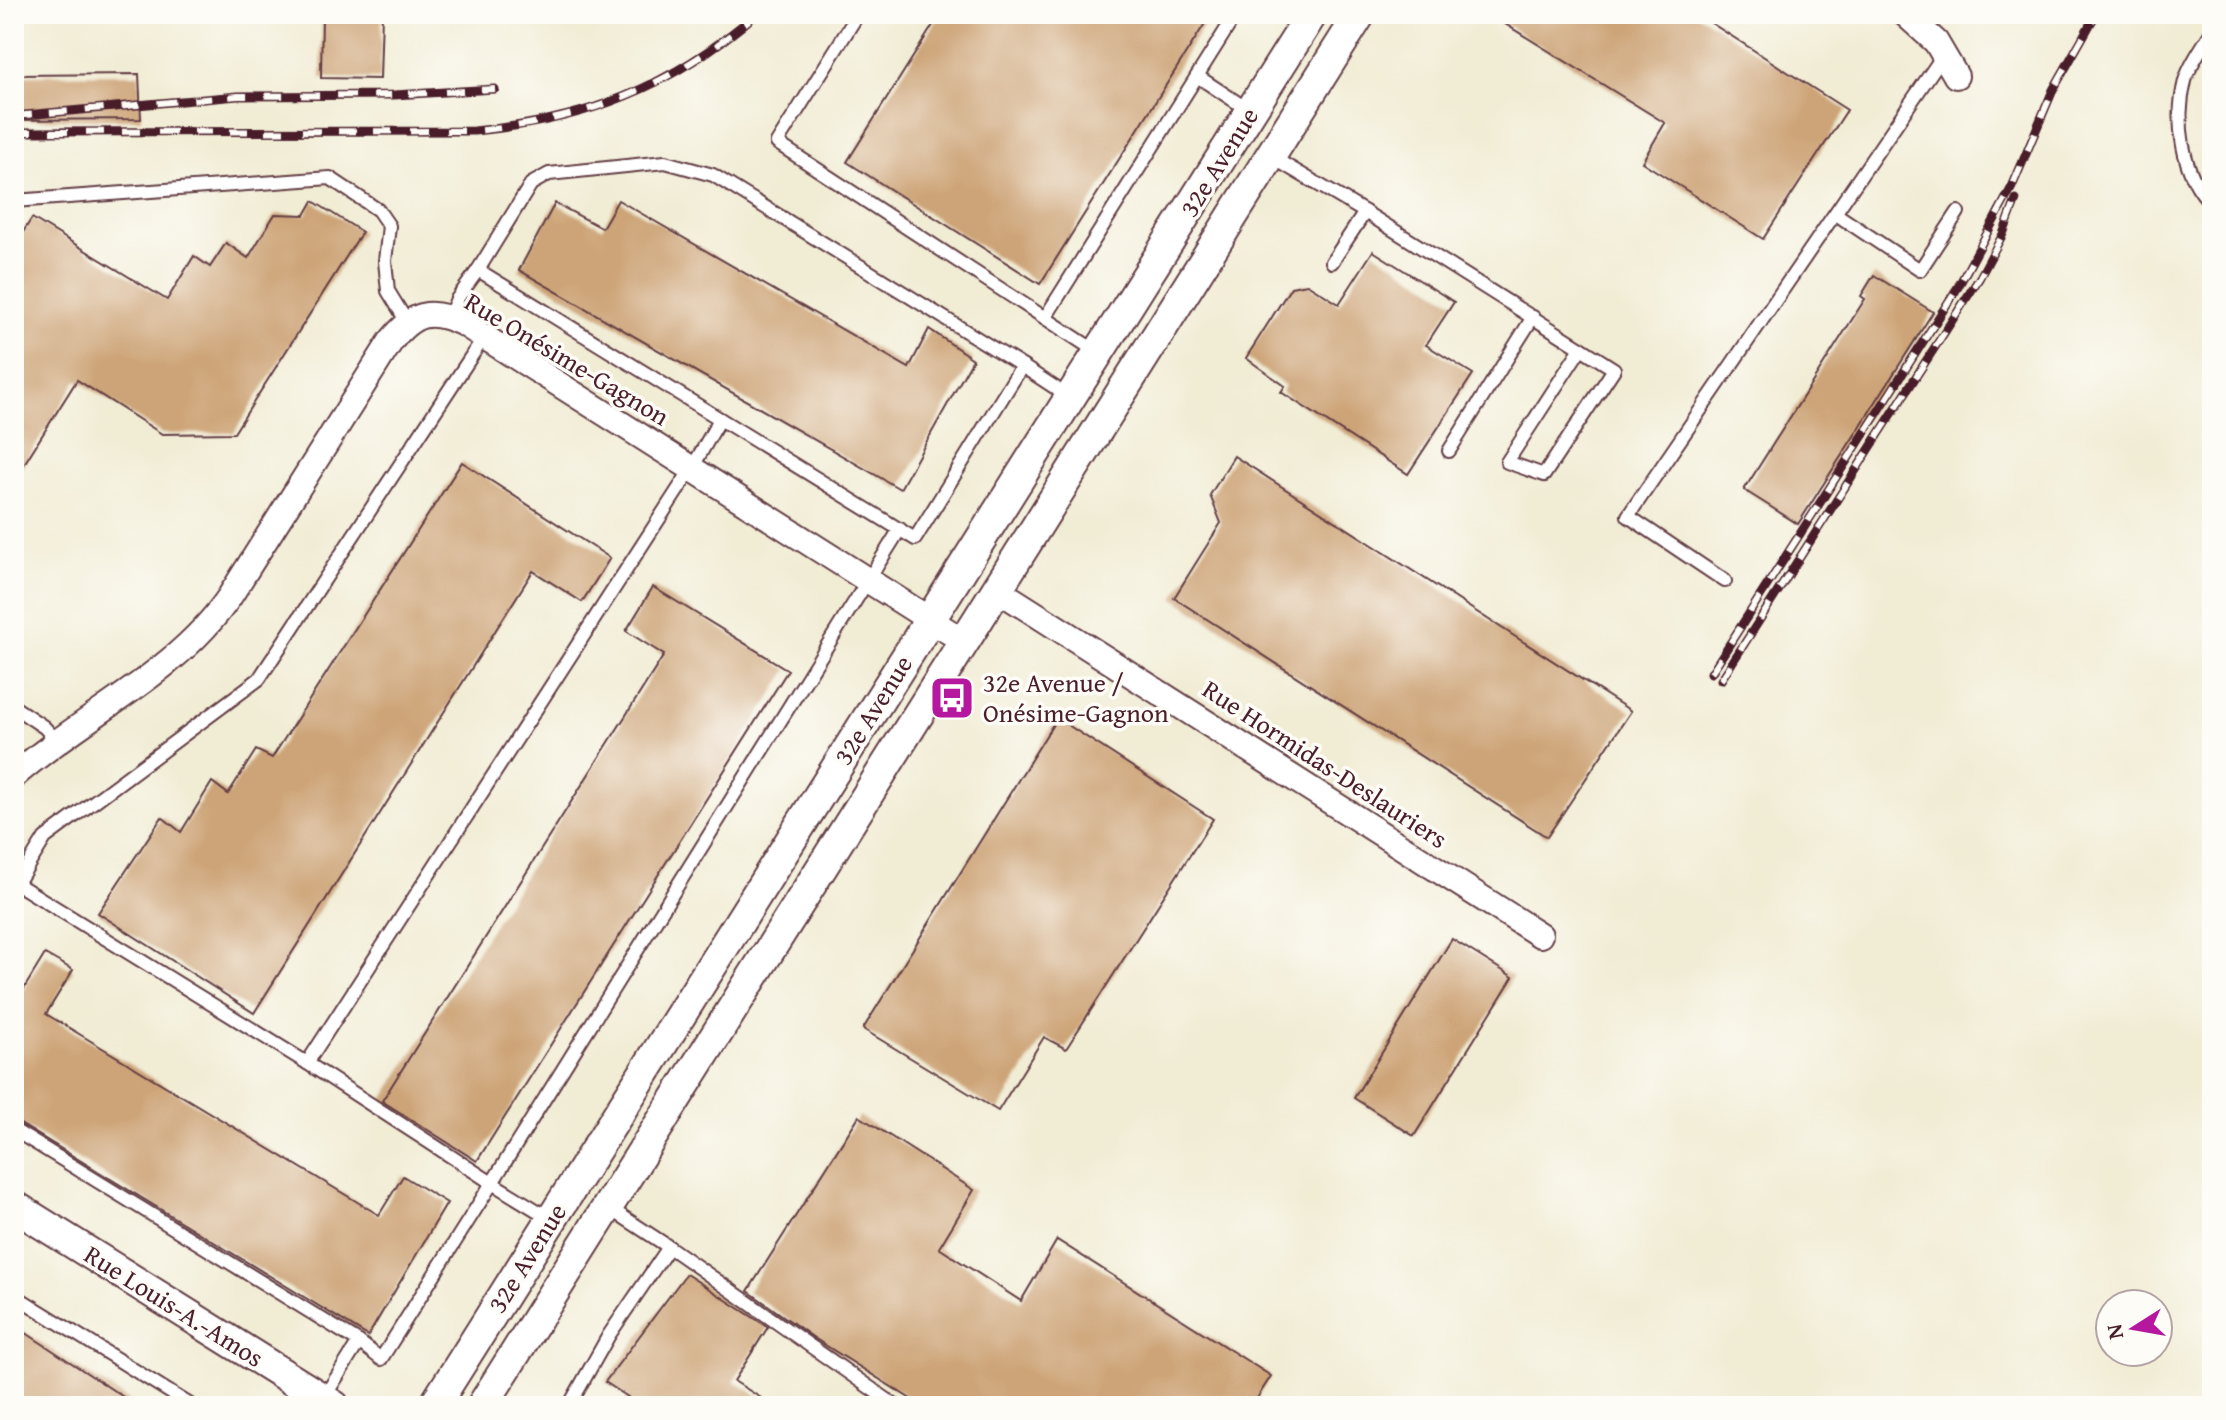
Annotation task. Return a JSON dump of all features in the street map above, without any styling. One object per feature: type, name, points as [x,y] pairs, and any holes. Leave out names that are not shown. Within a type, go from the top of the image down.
[{"type":"street","name":"32e Avenue","points":[[434,1406],[1312,14]]},
{"type":"street","name":"32e Avenue","points":[[482,1406],[1360,14]]},
{"type":"street","points":[[1905,14],[1928,33],[1956,76]]},
{"type":"street","name":"Rue Onésime-Gagnon","points":[[407,322],[424,315],[449,317],[484,337],[965,642]]},
{"type":"street","points":[[14,776],[192,642],[213,619],[384,352],[407,322]]},
{"type":"street","name":"Rue Hormidas-Deslauriers","points":[[998,590],[1540,935]]},
{"type":"street","name":"Rue Louis-A.-Amos","points":[[14,1206],[329,1403]]},
{"type":"lane","points":[[858,14],[777,143],[1099,354]]},
{"type":"lane","points":[[1045,318],[1236,14]]},
{"type":"lane","points":[[2212,31],[2186,78],[2181,126],[2186,161],[2196,184],[2212,204]]},
{"type":"lane","points":[[1725,581],[1628,516],[1944,54]]},
{"type":"lane","points":[[1197,76],[1250,111]]},
{"type":"lane","points":[[1270,156],[1365,212],[1533,317],[1614,369],[1544,475],[1507,462],[1581,348]]},
{"type":"lane","points":[[449,317],[457,299],[531,184],[549,174],[665,162],[713,175],[1071,398]]},
{"type":"lane","points":[[14,201],[330,178],[378,210],[389,226],[385,261],[388,291],[407,322]]},
{"type":"lane","points":[[1332,262],[1365,212]]},
{"type":"lane","points":[[1836,214],[1920,270],[1958,212]]},
{"type":"lane","points":[[478,270],[915,539],[1022,366]]},
{"type":"lane","points":[[1449,451],[1533,317]]},
{"type":"lane","points":[[484,337],[259,679],[45,838],[15,885],[307,1063],[551,1219]]},
{"type":"lane","points":[[307,1063],[692,468],[720,419]]},
{"type":"lane","points":[[14,1130],[359,1342],[381,1359],[900,529]]},
{"type":"lane","points":[[14,707],[44,727],[58,742]]},
{"type":"lane","points":[[608,1207],[896,1406]]},
{"type":"lane","points":[[569,1406],[609,1335],[669,1247]]},
{"type":"lane","points":[[14,1295],[192,1406]]},
{"type":"lane","points":[[329,1403],[359,1342]]},
{"type":"building","points":[[322,14],[382,14],[380,79],[321,78]]},
{"type":"building","points":[[940,14],[1211,14],[1040,284],[847,162]]},
{"type":"building","points":[[1489,14],[1697,14],[1847,110],[1763,239],[1642,162],[1665,123]]},
{"type":"building","points":[[139,74],[141,119],[14,120],[14,75]]},
{"type":"building","points":[[618,200],[909,368],[929,329],[973,359],[900,489],[519,270],[555,203],[602,228]]},
{"type":"building","points":[[313,201],[362,232],[234,433],[162,434],[77,380],[14,480],[14,246],[32,218],[167,300],[194,256],[210,267],[226,243],[248,258],[275,214],[305,215]]},
{"type":"building","points":[[1373,251],[1454,302],[1426,345],[1473,374],[1408,474],[1281,392],[1285,386],[1246,358],[1291,287],[1307,284],[1339,304]]},
{"type":"building","points":[[1874,275],[1933,312],[1798,524],[1744,490],[1865,299],[1861,296]]},
{"type":"building","points":[[1234,456],[1631,711],[1547,837],[1174,598],[1221,523],[1210,495]]},
{"type":"building","points":[[462,462],[610,558],[582,602],[533,571],[254,1013],[98,913],[162,817],[181,832],[212,782],[228,794],[256,750],[272,758]]},
{"type":"building","points":[[653,587],[788,670],[477,1161],[382,1101],[664,655],[626,631]]},
{"type":"building","points":[[1057,718],[1213,819],[1066,1049],[1044,1037],[998,1111],[863,1029]]},
{"type":"building","points":[[1452,939],[1513,977],[1414,1136],[1354,1098]]},
{"type":"building","points":[[45,954],[73,970],[46,1014],[379,1215],[403,1176],[447,1203],[368,1336],[14,1120],[14,1005]]},
{"type":"building","points":[[859,1116],[974,1190],[939,1248],[1021,1301],[1057,1240],[1271,1376],[1252,1406],[922,1406],[814,1338],[748,1291]]},
{"type":"building","points":[[686,1274],[768,1327],[734,1381],[774,1406],[623,1406],[628,1397],[605,1382]]},
{"type":"building","points":[[14,1325],[137,1406],[14,1406]]},
{"type":"railway","points":[[14,132],[474,131],[515,126],[590,109],[625,96],[692,62],[756,14]]},
{"type":"railway","points":[[1711,673],[1958,287],[2012,187],[2053,90],[2096,14]]},
{"type":"railway","points":[[14,116],[238,96],[394,95],[495,89]]},
{"type":"railway","points":[[1721,680],[1980,277],[2003,234],[2016,200]]},
{"type":"place","name":"32e Avenue / Onésime-Gagnon","points":[[952,698]]}]
